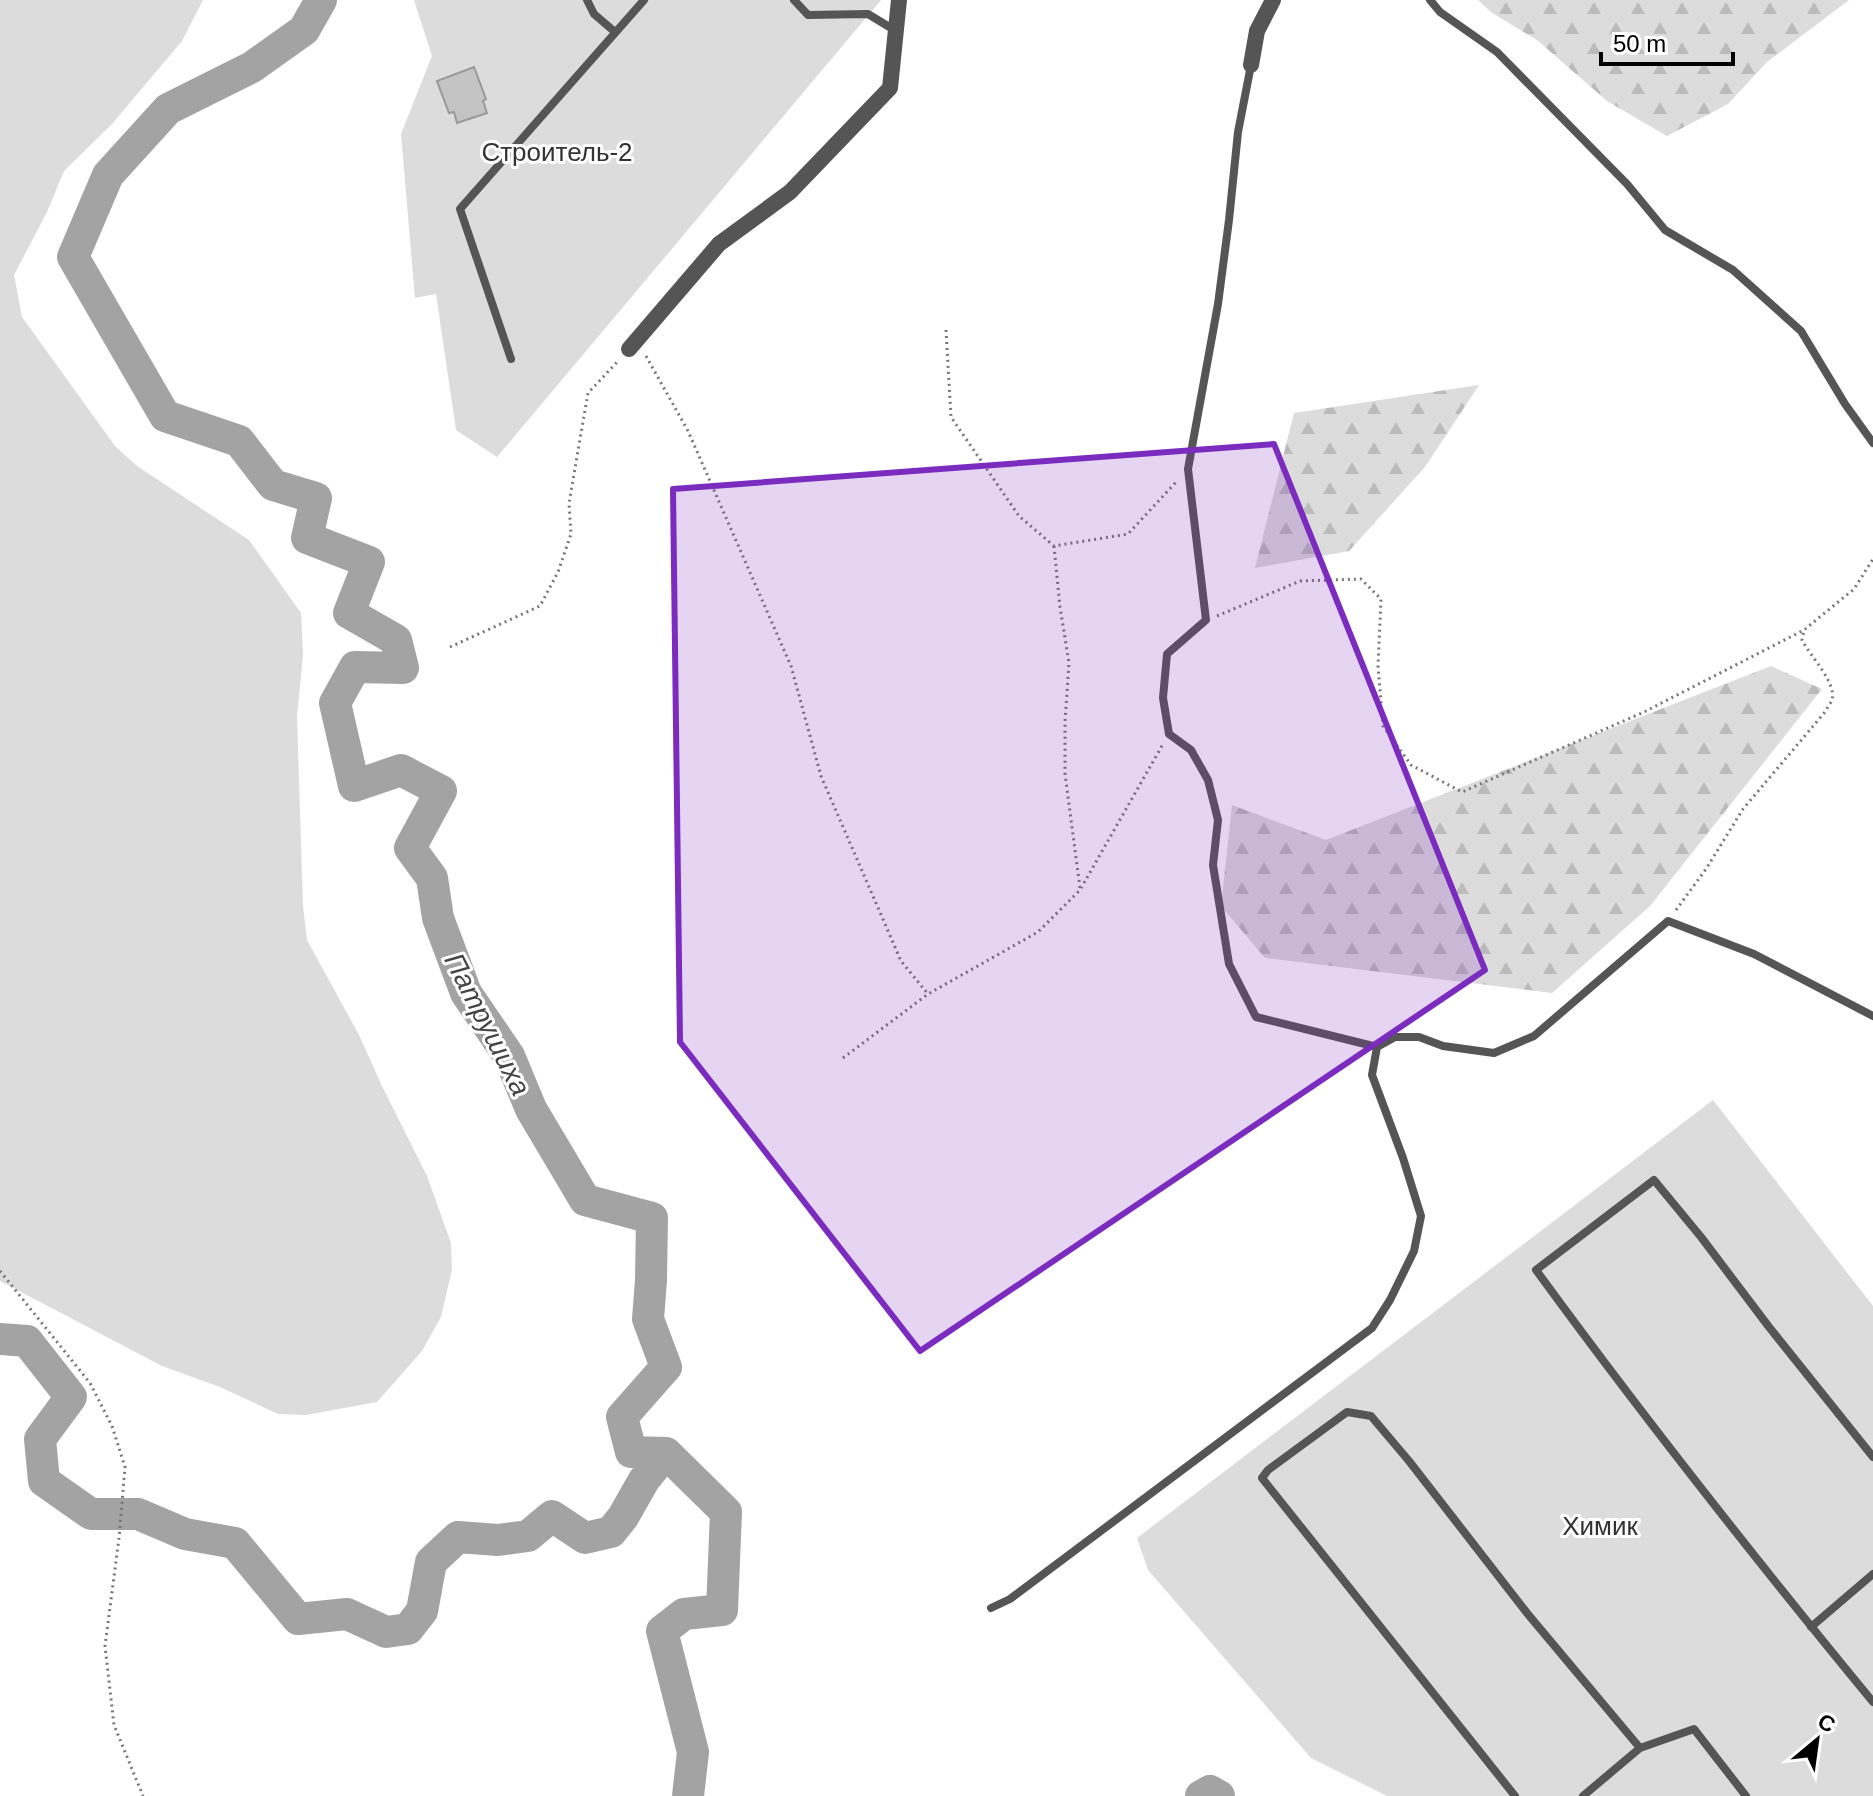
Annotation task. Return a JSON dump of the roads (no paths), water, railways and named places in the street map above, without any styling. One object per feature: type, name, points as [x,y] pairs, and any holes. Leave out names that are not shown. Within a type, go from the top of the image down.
[{"type":"street","points":[[633,345],[719,244],[790,192],[890,88],[899,0]]},
{"type":"street","points":[[1251,65],[1257,31],[1273,0]]},
{"type":"lane","points":[[587,0],[594,14],[615,32]]},
{"type":"lane","points":[[511,359],[460,209],[644,0]]},
{"type":"lane","points":[[794,0],[808,15],[868,14],[897,31]]},
{"type":"lane","points":[[1430,0],[1440,12],[1497,52],[1627,184],[1665,230],[1733,270],[1801,331],[1845,404],[1873,443]]},
{"type":"lane","points":[[1251,65],[1238,132],[1218,304],[1188,469],[1206,620],[1167,654],[1163,698],[1169,734],[1191,750],[1208,780],[1218,820],[1213,865],[1229,964],[1256,1017],[1377,1047],[1395,1037],[1419,1037],[1443,1046],[1494,1053],[1534,1036],[1668,921],[1754,954],[1873,1016]]},
{"type":"lane","points":[[991,1608],[1010,1599],[1372,1328],[1414,1251],[1421,1216],[1372,1075],[1377,1047]]},
{"type":"lane","points":[[1873,1457],[1654,1180],[1536,1270],[1620,1385],[1873,1702]]},
{"type":"lane","points":[[1515,1796],[1262,1478],[1268,1470],[1347,1412],[1371,1416],[1527,1613],[1640,1748]]},
{"type":"lane","points":[[1811,1627],[1873,1574]]},
{"type":"lane","points":[[1583,1796],[1640,1748],[1694,1729],[1746,1796]]},
{"type":"waterway","name":"Патрушиха","points":[[321,0],[304,30],[252,67],[168,109],[108,175],[73,257],[165,416],[239,441],[273,485],[316,498],[307,538],[369,562],[349,613],[396,640],[403,668],[355,667],[335,703],[354,786],[401,770],[441,791],[410,848],[432,878],[438,918],[466,993],[509,1056],[531,1109],[585,1200],[652,1218],[648,1319],[666,1367],[622,1417],[631,1452],[666,1453],[726,1512],[722,1610],[684,1614],[662,1631],[693,1752],[688,1796]]},
{"type":"waterway","points":[[0,1339],[27,1341],[71,1397],[40,1439],[44,1481],[91,1514],[138,1514],[185,1534],[235,1543],[298,1619],[347,1614],[386,1632],[408,1629],[422,1611],[431,1562],[458,1537],[498,1540],[528,1536],[552,1516],[585,1538],[611,1532],[644,1480],[666,1453]]},
{"type":"waterway","name":"Патрушиха","points":[[1201,1796],[1210,1791],[1219,1796]]},
{"type":"park label","name":"Строитель-2","points":[[557,152]]},
{"type":"park label","name":"Химик","points":[[1600,1526]]}]
